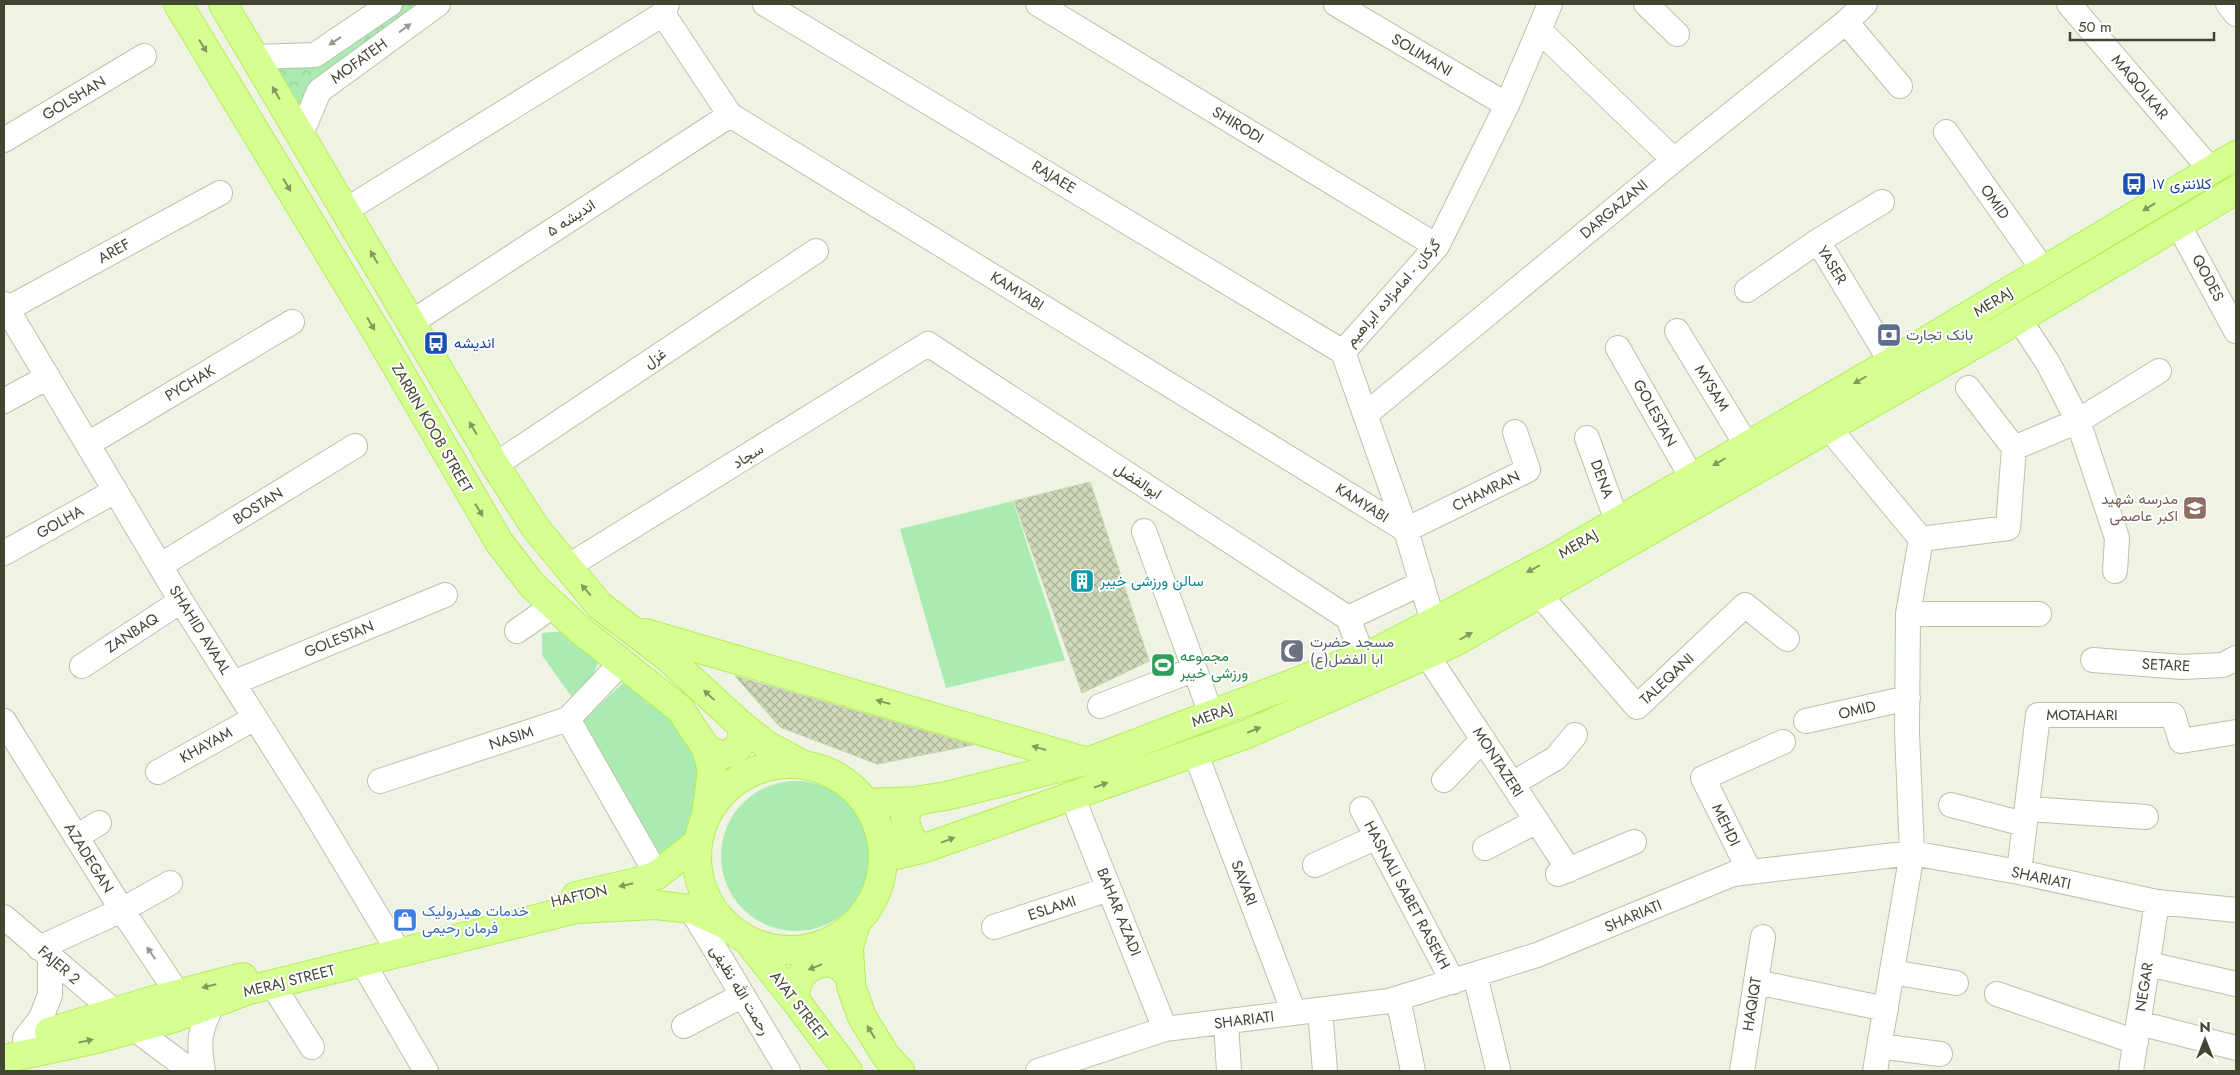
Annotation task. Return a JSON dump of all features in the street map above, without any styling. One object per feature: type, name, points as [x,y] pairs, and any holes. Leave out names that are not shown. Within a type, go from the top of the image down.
[{"type":"main road","name":"ZARRIN KOOB STREET","points":[[178,4],[379,336],[500,542],[532,585],[579,629],[680,709],[706,748],[712,770],[706,816]]},
{"type":"main road","points":[[227,11],[495,465],[535,527],[567,567],[600,605],[668,657],[740,724],[768,746],[804,765],[828,772],[849,785],[866,802],[876,820],[882,838],[884,858],[881,882],[871,904],[856,923],[833,940],[805,950],[776,950],[748,941],[724,924],[706,900],[697,872],[697,843],[706,816],[723,792],[747,774],[775,765],[804,765]]},
{"type":"main road","name":"MERAJ","points":[[884,858],[922,849],[1247,734],[1453,643],[1539,594],[1754,456],[1891,362],[2236,155]]},
{"type":"main road","name":"MERAJ","points":[[866,802],[915,801],[946,796],[1086,762],[1380,650],[1552,559],[1692,478],[1828,427],[2019,319],[2179,226],[2236,190]]},
{"type":"main road","points":[[628,628],[1086,762]]},
{"type":"main road","points":[[706,748],[718,755],[732,753],[737,749],[743,737],[740,724]]},
{"type":"main road","points":[[915,801],[905,812],[905,828],[912,840],[922,849]]},
{"type":"main road","name":"HAFTON","points":[[396,946],[637,882],[657,875],[697,843]]},
{"type":"main road","name":"HAFTON","points":[[576,909],[656,905],[691,909],[724,924]]},
{"type":"main road","name":"MERAJ STREET","points":[[4,1059],[125,1020],[178,994],[576,909]]},
{"type":"main road","points":[[856,923],[849,947],[851,986],[862,1017],[886,1056],[900,1071]]},
{"type":"main road","name":"AYAT STREET","points":[[748,941],[795,999],[848,1071]]},
{"type":"main road","name":"MERAJ STREET","points":[[14,1042],[125,1020],[174,1018],[249,990],[363,963],[396,946]]},
{"type":"main road","points":[[795,999],[797,982],[803,972],[814,965],[834,963],[851,977]]},
{"type":"street","name":"MOFATEH","points":[[255,57],[315,55],[390,4]]},
{"type":"street","name":"MOFATEH","points":[[301,134],[318,91],[438,4]]},
{"type":"street","name":"RAJAEE","points":[[765,4],[1343,352]]},
{"type":"street","name":"SHIRODI","points":[[1038,4],[1438,246]]},
{"type":"street","name":"SOLIMANI","points":[[1336,4],[1507,105]]},
{"type":"street","name":"گرکان - امامزاده ابراهیم","points":[[1433,622],[1406,530],[1343,352],[1438,246],[1507,105],[1550,4]]},
{"type":"street","points":[[1646,4],[1677,34]]},
{"type":"street","name":"DARGAZANI","points":[[1365,415],[1674,160],[1846,22],[1865,4]]},
{"type":"street","name":"MAQOLKAR","points":[[2070,4],[2210,169]]},
{"type":"street","points":[[2228,4],[2236,14]]},
{"type":"street","points":[[346,210],[665,9]]},
{"type":"street","name":"KAMYABI","points":[[665,9],[730,115],[1406,530]]},
{"type":"street","points":[[1846,22],[1900,86]]},
{"type":"street","points":[[1539,30],[1674,160]]},
{"type":"street","name":"GOLSHAN","points":[[4,140],[144,56]]},
{"type":"street","name":"اندیشه ۵","points":[[412,322],[730,115]]},
{"type":"street","name":"OMID","points":[[1946,132],[2044,271]]},
{"type":"street","name":"AREF","points":[[6,307],[220,193]]},
{"type":"street","points":[[1818,241],[1882,202]]},
{"type":"street","name":"QODES","points":[[2179,226],[2236,331]]},
{"type":"street","name":"YASER","points":[[1748,290],[1818,241],[1891,362]]},
{"type":"street","name":"غزل","points":[[495,465],[816,251]]},
{"type":"street","name":"SHAHID AVAAL","points":[[6,307],[181,601],[396,946]]},
{"type":"street","points":[[2019,319],[2048,363],[2078,421],[2117,538],[2115,571]]},
{"type":"street","name":"PYCHAK","points":[[88,444],[292,322]]},
{"type":"street","name":"MYSAM","points":[[1677,331],[1754,456]]},
{"type":"street","name":"سجاد","points":[[567,567],[928,344]]},
{"type":"street","name":"ابوالفضل","points":[[928,344],[1348,618]]},
{"type":"street","name":"GOLESTAN","points":[[1618,348],[1692,478]]},
{"type":"street","points":[[2014,448],[2078,421],[2159,372]]},
{"type":"street","points":[[4,401],[48,377]]},
{"type":"street","points":[[1921,539],[2008,528],[2014,448],[1968,388]]},
{"type":"street","points":[[1828,427],[1921,539],[1908,614],[1907,732],[1912,853],[1875,1071]]},
{"type":"street","name":"CHAMRAN","points":[[1406,530],[1528,470],[1515,432]]},
{"type":"street","name":"DENA","points":[[1587,438],[1617,521]]},
{"type":"street","name":"BOSTAN","points":[[161,565],[355,446]]},
{"type":"street","name":"GOLHA","points":[[4,553],[115,491]]},
{"type":"street","points":[[1144,531],[1211,714]]},
{"type":"street","points":[[1363,657],[1348,618],[1422,583]]},
{"type":"street","name":"TALEQANI","points":[[1539,594],[1637,708],[1745,605],[1787,639]]},
{"type":"street","name":"GOLESTAN","points":[[233,683],[445,595]]},
{"type":"street","name":"ZANBAQ","points":[[82,666],[181,601]]},
{"type":"street","points":[[517,632],[554,605]]},
{"type":"street","points":[[1908,614],[2039,614]]},
{"type":"street","name":"MONTAZERI","points":[[1427,655],[1537,821],[1563,872],[1634,842]]},
{"type":"street","name":"SETARE","points":[[2093,660],[2182,667],[2223,665],[2236,658]]},
{"type":"street","name":"NASIM","points":[[380,781],[568,719],[622,662]]},
{"type":"street","points":[[1100,706],[1185,673]]},
{"type":"street","name":"OMID","points":[[1806,722],[1908,698]]},
{"type":"street","name":"MOTAHARI","points":[[2019,872],[2038,715],[2173,715],[2181,740],[2236,732]]},
{"type":"street","name":"KHAYAM","points":[[158,772],[255,718]]},
{"type":"street","points":[[568,719],[657,875]]},
{"type":"street","name":"AZADEGAN","points":[[4,721],[122,910],[178,994]]},
{"type":"street","points":[[1512,784],[1556,758],[1575,736]]},
{"type":"street","points":[[1444,780],[1483,739]]},
{"type":"street","name":"MEHDI","points":[[1750,872],[1703,778],[1783,742]]},
{"type":"street","name":"SAVARI","points":[[1195,752],[1294,1013]]},
{"type":"street","name":"BAHAR AZADI","points":[[1072,796],[1165,1029]]},
{"type":"street","points":[[1951,805],[2025,817],[2146,816]]},
{"type":"street","name":"HASNALI SABET RASEKH","points":[[1362,809],[1452,982]]},
{"type":"street","points":[[1484,848],[1537,821]]},
{"type":"street","points":[[76,836],[99,823]]},
{"type":"street","points":[[1315,865],[1377,838]]},
{"type":"street","name":"SHARIATI","points":[[1038,1071],[1165,1029],[1320,1010],[1398,998],[1537,956],[1733,874],[1912,853],[2019,872],[2157,902],[2236,910]]},
{"type":"street","points":[[14,1042],[41,1018],[50,995],[45,954],[170,883]]},
{"type":"street","name":"ESLAMI","points":[[994,927],[1110,889]]},
{"type":"street","name":"NEGAR","points":[[2131,1071],[2157,902]]},
{"type":"street","name":"رحمت الله نظیفی","points":[[691,909],[788,1071]]},
{"type":"street","name":"FAJER 2","points":[[9,928],[45,954],[191,1071]]},
{"type":"street","name":"HAQIQT","points":[[1742,1071],[1763,937]]},
{"type":"street","points":[[363,963],[426,1071]]},
{"type":"street","points":[[2148,964],[2236,984]]},
{"type":"street","points":[[1892,972],[1956,983]]},
{"type":"street","points":[[1475,974],[1498,1069]]},
{"type":"street","points":[[1756,982],[1886,1009]]},
{"type":"street","points":[[272,984],[312,1047]]},
{"type":"street","points":[[1997,994],[2137,1032],[2236,1048]]},
{"type":"street","points":[[684,1026],[743,995]]},
{"type":"street","points":[[1398,998],[1413,1071]]},
{"type":"street","points":[[203,1071],[199,1042],[205,1020],[213,1004]]},
{"type":"street","points":[[1320,1010],[1325,1071]]},
{"type":"street","points":[[1226,1022],[1229,1071]]},
{"type":"street","points":[[1880,1046],[1940,1054]]},
{"type":"green space","points":[[400,4],[431,4],[298,112],[275,64]]},
{"type":"green space","points":[[1013,501],[1065,660],[946,688],[900,529]]},
{"type":"green space","points":[[566,631],[598,662],[594,673],[588,681],[571,696],[542,655],[542,633]]},
{"type":"green space","points":[[624,682],[676,710],[704,751],[696,826],[662,857],[579,724]]},
{"type":"green space","points":[[796,781],[825,787],[849,803],[865,827],[871,856],[865,885],[849,909],[825,925],[796,931],[767,925],[743,909],[727,885],[721,856],[727,827],[743,803],[767,787]]},
{"type":"building","name":"سالن ورزشی خیبر","points":[[1090,482],[1149,661],[1082,693],[1014,501]]},
{"type":"building","points":[[735,676],[973,745],[877,764],[780,727]]},
{"type":"place","name":"کلانتری ۱۷","points":[[2134,184]]},
{"type":"place","name":"بانک تجارت","points":[[1889,335]]},
{"type":"place","name":"اندیشه","points":[[436,343]]},
{"type":"place","name":"مدرسه شهید اکبر عاصمی","points":[[2195,508]]},
{"type":"place","name":"سالن ورزشی خیبر","points":[[1082,581]]},
{"type":"place","name":"مسجد حضرت ابا الفضل(ع)","points":[[1292,651]]},
{"type":"place","name":"مجموعه ورزشی خیبر","points":[[1163,665]]},
{"type":"place","name":"خدمات هیدرولیک فرمان رحیمی","points":[[405,920]]}]
